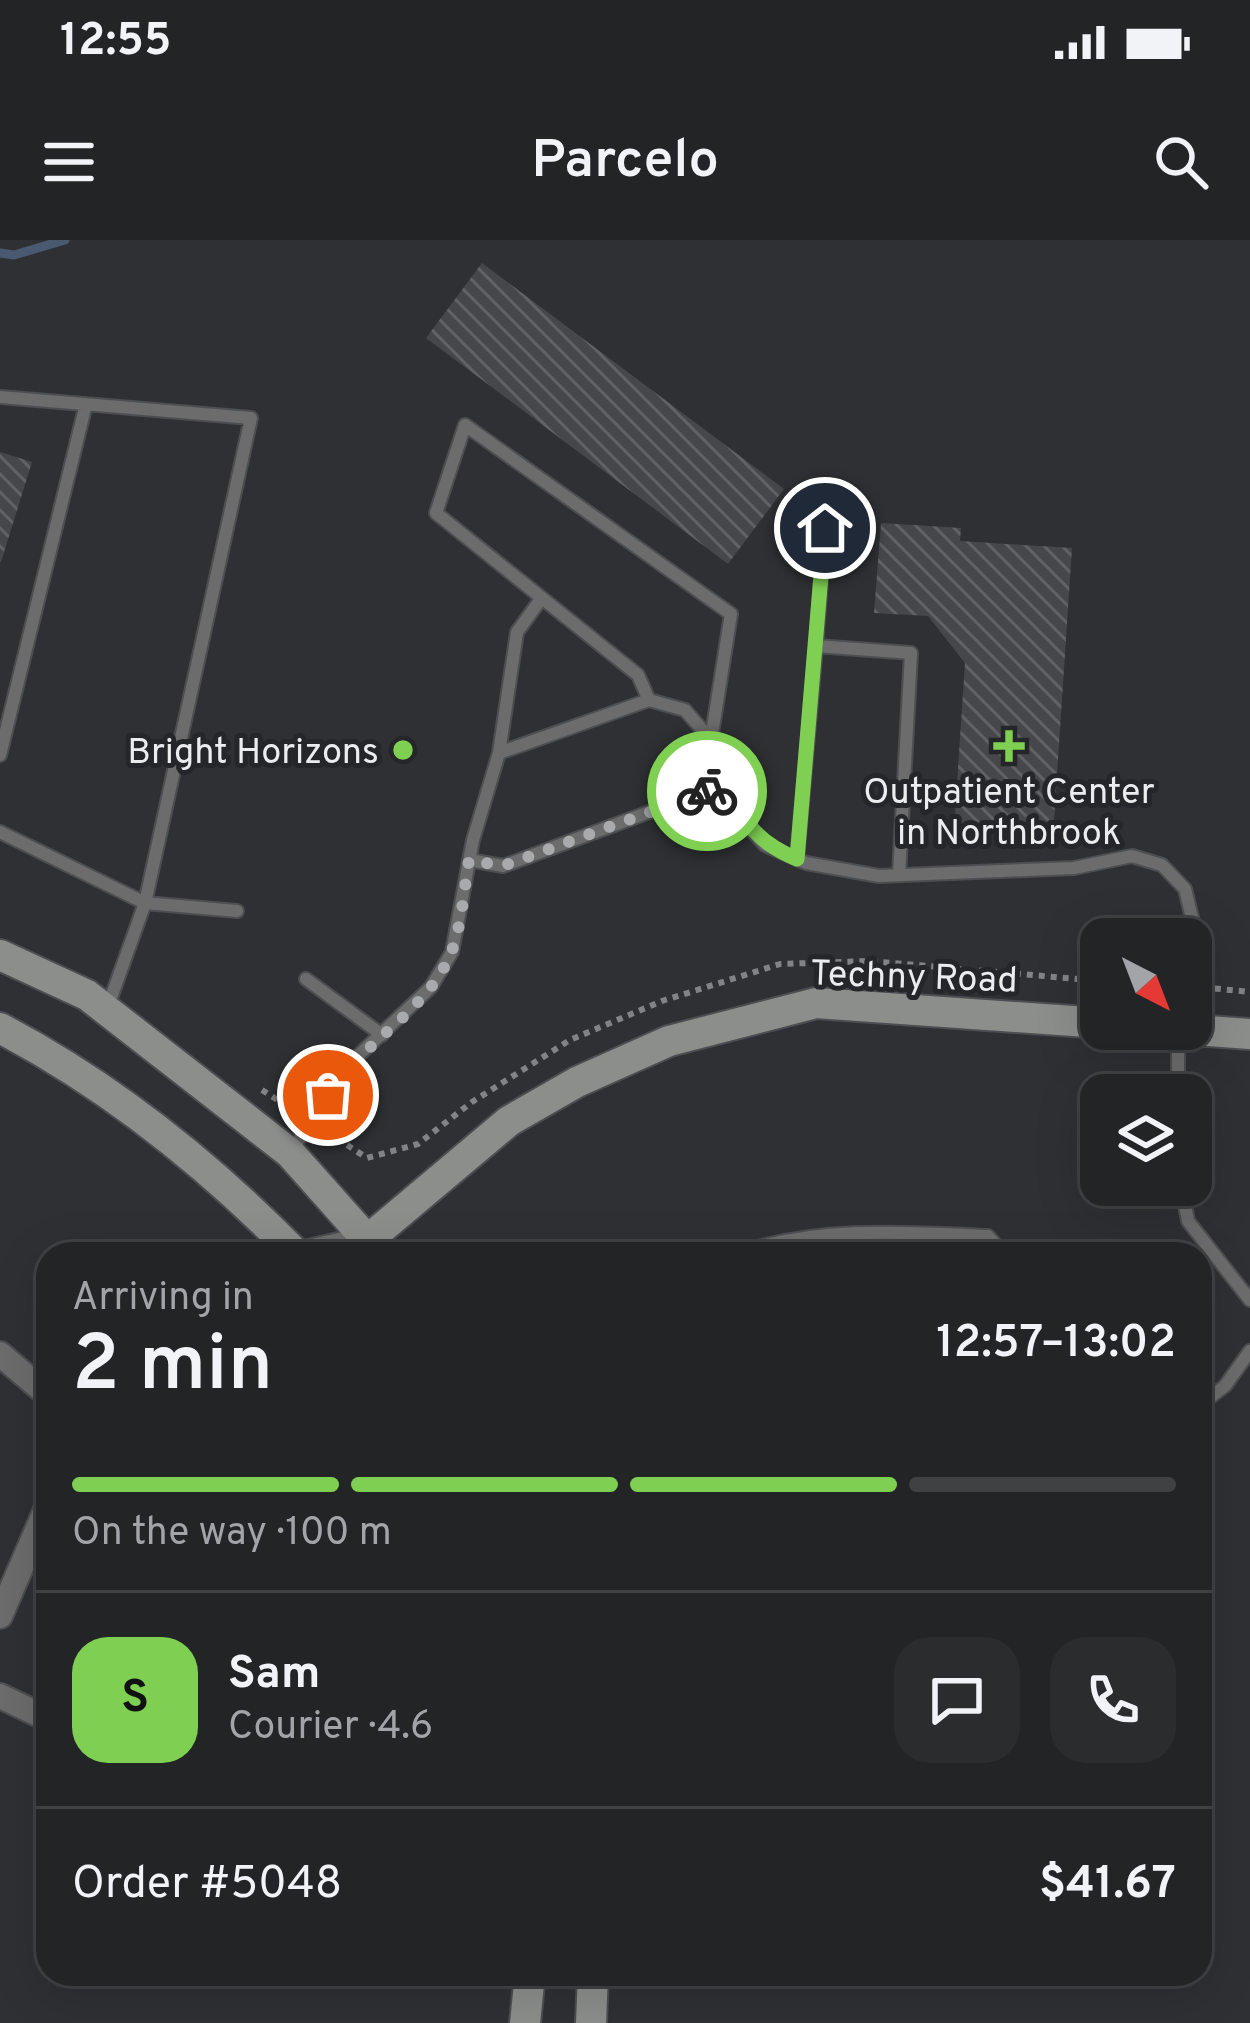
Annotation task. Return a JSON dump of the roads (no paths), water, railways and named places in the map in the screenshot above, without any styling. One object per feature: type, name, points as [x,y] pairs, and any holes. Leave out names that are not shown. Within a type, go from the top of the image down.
[{"type":"main road","points":[[0,955],[87,995],[290,1153],[364,1242]]},
{"type":"main road","name":"Techny Road","points":[[376,1242],[413,1197],[509,1121],[577,1082],[669,1041],[816,1003],[1080,1022]]},
{"type":"main road","points":[[0,1028],[118,1099],[180,1144],[285,1242]]},
{"type":"main road","points":[[1212,1031],[1250,1034]]},
{"type":"main road","points":[[526,2023],[529,1986]]},
{"type":"main road","points":[[591,2023],[592,1986]]},
{"type":"street","points":[[0,1354],[36,1385]]},
{"type":"street","points":[[0,1616],[36,1533]]},
{"type":"street","points":[[0,1696],[36,1713]]},
{"type":"lane","points":[[0,397],[251,418],[145,903],[106,1010]]},
{"type":"lane","points":[[0,755],[86,404]]},
{"type":"lane","points":[[649,700],[638,675],[436,513],[465,425],[731,614],[711,740]]},
{"type":"lane","points":[[797,859],[825,528]]},
{"type":"lane","points":[[290,1153],[344,1069],[431,987],[452,952],[469,860],[499,753],[517,632],[541,599]]},
{"type":"lane","points":[[816,646],[911,653],[899,875]]},
{"type":"lane","points":[[499,753],[649,700],[685,710],[711,740],[742,820],[765,845],[797,859],[899,875],[1074,868],[1132,856],[1162,865],[1185,889],[1192,918]]},
{"type":"lane","points":[[469,860],[503,866],[728,783]]},
{"type":"lane","points":[[0,832],[145,903],[237,911]]},
{"type":"lane","points":[[306,980],[382,1035]]},
{"type":"lane","points":[[1185,1206],[1188,1221],[1204,1242]]},
{"type":"lane","points":[[775,1242],[881,1232],[988,1236],[993,1242]]},
{"type":"lane","points":[[1212,1252],[1250,1300]]},
{"type":"lane","points":[[1212,1396],[1250,1351]]},
{"type":"waterway","points":[[0,253],[14,255],[65,240]]},
{"type":"place","name":"Outpatient Center in Northbrook","points":[[1009,746]]},
{"type":"place","name":"Bright Horizons","points":[[403,750]]}]
